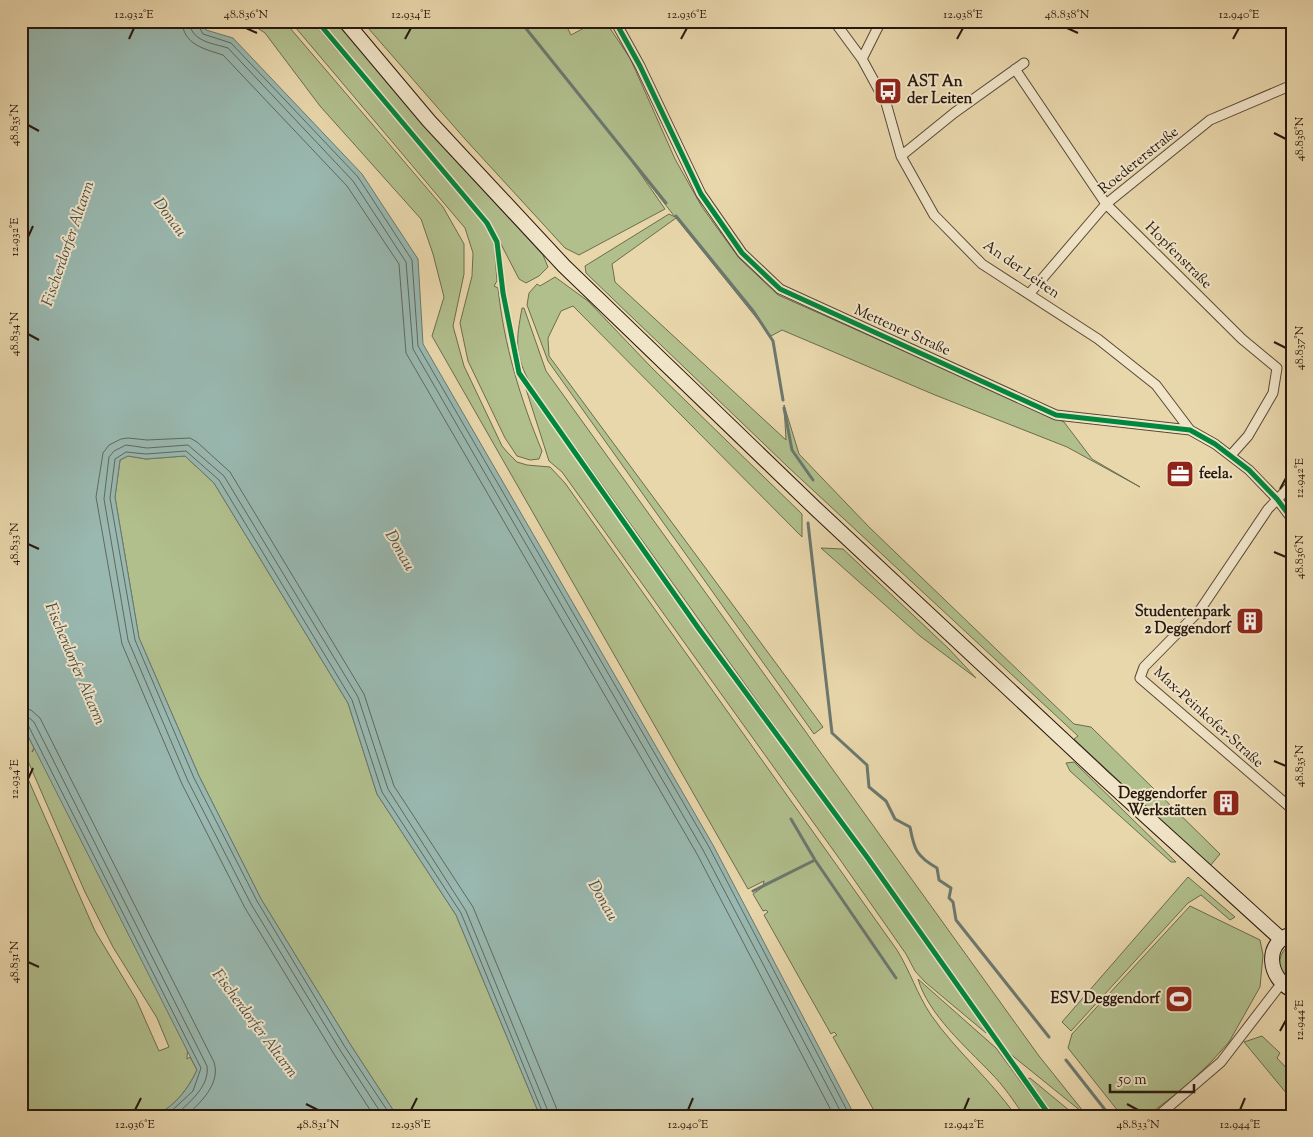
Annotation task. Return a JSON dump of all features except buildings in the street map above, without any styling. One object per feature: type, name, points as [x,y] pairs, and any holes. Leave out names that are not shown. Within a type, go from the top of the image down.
[{"type":"main road","points":[[345,21],[429,121],[564,266],[837,528],[1104,778],[1286,937],[1273,952],[1271,963],[1274,974],[1286,987]]},
{"type":"street","name":"Mettener Straße","points":[[615,21],[640,66],[702,194],[742,253],[780,289],[1056,415],[1190,430],[1249,470],[1277,499],[1292,519]]},
{"type":"street","name":"An der Leiten","points":[[834,21],[862,59],[886,103],[901,156],[934,215],[982,264],[1030,293],[1098,339],[1156,385],[1190,430]]},
{"type":"street","points":[[862,59],[881,21]]},
{"type":"street","points":[[901,156],[954,113],[1024,63]]},
{"type":"street","name":"Hopfenstraße","points":[[1015,68],[1106,204],[1242,339],[1276,368],[1273,393],[1248,436],[1231,456]]},
{"type":"street","name":"Roedererstraße","points":[[1030,293],[1106,204],[1210,120],[1292,84]]},
{"type":"street","points":[[1277,499],[1292,484]]},
{"type":"street","name":"Max-Peinkofer-Straße","points":[[1277,499],[1268,509],[1200,610],[1144,667],[1140,678],[1292,810]]},
{"type":"street","points":[[1158,1116],[1221,1062],[1286,987]]},
{"type":"green space","points":[[247,21],[284,21],[443,207],[464,244],[464,274],[453,326],[464,366],[502,446],[517,462],[550,467],[565,483],[897,950],[931,1015],[1016,1116],[877,1116],[833,1037],[837,1035],[834,1032],[831,1034],[764,915],[768,912],[766,910],[763,911],[753,894],[763,887],[764,881],[748,889],[432,336],[444,297],[433,254],[421,219],[320,106],[265,33]]},
{"type":"green space","points":[[290,21],[312,21],[485,225],[494,242],[497,281],[494,286],[498,288],[504,330],[520,391],[542,451],[539,459],[530,460],[517,456],[505,438],[468,361],[460,323],[472,276],[473,253],[465,228]]},
{"type":"green space","points":[[320,21],[335,21],[444,148],[543,255],[548,267],[539,276],[526,283],[519,279],[488,219]]},
{"type":"green space","points":[[362,21],[564,21],[571,35],[597,21],[605,21],[630,58],[675,159],[702,207],[739,258],[778,295],[1064,422],[1092,459],[1140,487],[1067,447],[935,395],[782,330],[771,336],[676,218],[612,264],[615,282],[786,440],[784,405],[799,454],[869,527],[1074,724],[1091,727],[1220,854],[1210,866],[1074,739],[1078,736],[788,467],[586,273],[585,266],[669,214],[675,217],[633,163],[665,209],[579,255],[565,248],[465,139]]},
{"type":"green space","points":[[555,277],[588,301],[653,369],[802,514],[802,537],[573,306],[561,311],[548,338],[549,356],[823,727],[814,734],[548,361],[527,305],[529,293],[537,284],[540,286]]},
{"type":"green space","points":[[522,308],[524,308],[546,371],[1039,1056],[1087,1116],[1009,1053],[531,385],[519,356],[518,330]]},
{"type":"green space","points":[[526,389],[987,1029],[986,1033],[925,982],[915,971],[906,954],[841,861],[562,472],[549,461]]},
{"type":"green space","points":[[128,456],[146,459],[185,456],[214,483],[348,703],[377,794],[456,915],[540,1116],[397,1116],[350,1044],[261,899],[199,776],[139,638],[115,497],[120,460]]},
{"type":"green space","points":[[821,548],[843,549],[949,649],[976,678],[920,636]]},
{"type":"green space","points":[[21,722],[34,748],[32,752],[38,743],[188,1043],[187,1059],[190,1057],[197,1070],[179,1098],[167,1109],[153,1116],[21,1116],[21,763],[95,931],[136,999],[159,1051],[169,1047],[157,1018],[113,947],[85,892],[21,745]]},
{"type":"green space","points":[[1074,762],[1176,862],[1171,862],[1070,771],[1066,763]]},
{"type":"green space","points":[[1188,877],[1235,917],[1230,920],[1201,895],[1188,903],[1071,1031],[1062,1022]]},
{"type":"green space","name":"ESV Deggendorf","points":[[1190,906],[1260,940],[1263,955],[1260,987],[1229,1042],[1185,1087],[1147,1116],[1122,1116],[1068,1048],[1072,1034]]},
{"type":"green space","points":[[1292,943],[1292,982],[1282,973],[1280,962],[1283,952]]},
{"type":"green space","points":[[918,979],[996,1048],[1046,1116],[1024,1116],[1000,1083],[939,1017],[930,1005]]},
{"type":"green space","points":[[1262,1036],[1280,1053],[1277,1058],[1292,1074],[1292,1100],[1244,1042]]},
{"type":"green space","points":[[1030,1078],[1076,1116],[1054,1116],[1028,1079]]},
{"type":"water","points":[[21,21],[200,21],[206,30],[233,38],[362,174],[418,259],[423,344],[713,845],[855,1116],[540,1116],[456,915],[377,794],[348,703],[214,483],[185,456],[146,459],[128,456],[120,460],[115,497],[139,638],[199,776],[261,899],[350,1044],[397,1116],[153,1116],[160,1113],[180,1097],[190,1084],[197,1070],[21,722]]},
{"type":"waterway","points":[[520,21],[666,203]]},
{"type":"waterway","points":[[676,216],[754,312],[773,341],[783,400]]},
{"type":"waterway","points":[[784,408],[792,450],[813,480]]},
{"type":"waterway","points":[[808,523],[832,733],[867,765],[869,787],[886,801],[895,819],[910,827],[913,841],[920,856],[937,868],[939,880],[951,888],[949,898],[953,902],[956,920],[1049,1037]]},
{"type":"waterway","points":[[753,891],[815,860],[791,819]]},
{"type":"waterway","points":[[815,860],[896,978]]},
{"type":"waterway","points":[[1066,1060],[1110,1116]]},
{"type":"cycle path","points":[[317,21],[487,223],[497,242],[503,293],[519,373],[699,629],[867,857],[1050,1116]]},
{"type":"cycle path","points":[[615,21],[640,66],[701,194],[742,253],[780,289],[1056,415],[1190,430],[1215,444],[1249,470],[1277,499],[1292,519]]},
{"type":"place","name":"AST An der Leiten","points":[[888,91]]},
{"type":"place","name":"feela.","points":[[1180,474]]},
{"type":"place","name":"Studentenpark 2 Deggendorf","points":[[1250,621]]},
{"type":"place","name":"Deggendorfer Werkstätten","points":[[1226,803]]},
{"type":"place","name":"ESV Deggendorf","points":[[1179,999]]},
{"type":"water label","name":"Donau","points":[[169,218]]},
{"type":"water label","name":"Fischerdorfer Altarm","points":[[69,244]]},
{"type":"water label","name":"Donau","points":[[399,551]]},
{"type":"water label","name":"Fischerdorfer Altarm","points":[[74,664]]},
{"type":"water label","name":"Donau","points":[[602,901]]},
{"type":"water label","name":"Fischerdorfer Altarm","points":[[254,1024]]}]
